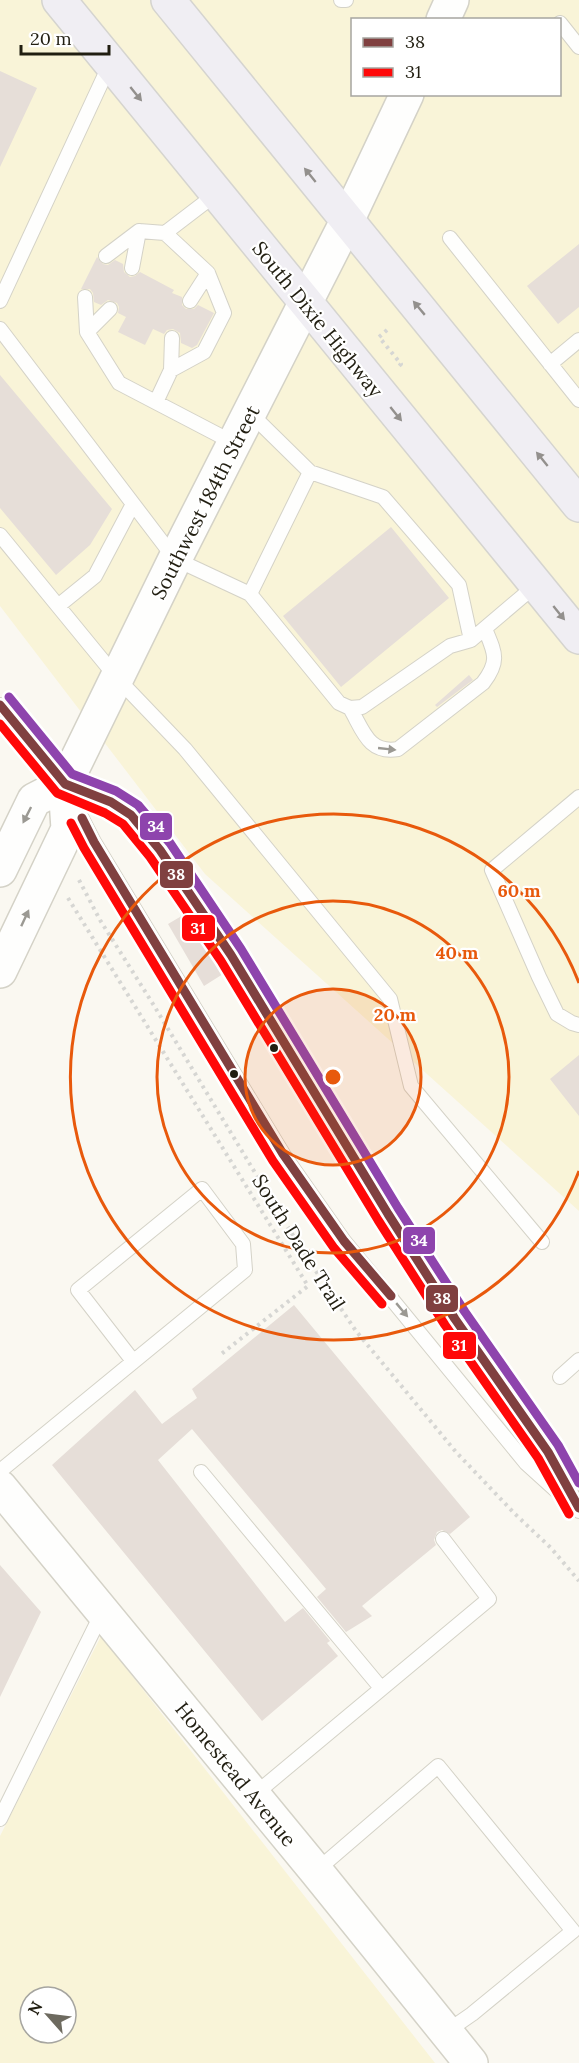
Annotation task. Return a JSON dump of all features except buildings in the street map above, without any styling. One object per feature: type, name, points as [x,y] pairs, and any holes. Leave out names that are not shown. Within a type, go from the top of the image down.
[{"type":"highway","name":"South Dixie Highway","points":[[59,0],[579,637]]},
{"type":"highway","points":[[168,0],[579,505]]},
{"type":"main road","points":[[444,18],[452,0]]},
{"type":"main road","name":"Southwest 184th Street","points":[[0,970],[68,830],[65,784],[175,559],[347,220],[406,96]]},
{"type":"main road","points":[[0,870],[34,800],[65,784]]},
{"type":"main road","name":"Homestead Avenue","points":[[0,1486],[471,2063]]},
{"type":"lane","points":[[341,0],[346,0]]},
{"type":"lane","points":[[561,24],[579,47]]},
{"type":"lane","points":[[0,301],[111,63]]},
{"type":"lane","points":[[165,233],[216,194]]},
{"type":"lane","points":[[132,268],[140,231]]},
{"type":"lane","points":[[106,256],[140,231],[165,233],[208,273],[224,313],[204,352],[171,370]]},
{"type":"lane","points":[[450,238],[579,400]]},
{"type":"lane","points":[[190,301],[208,273]]},
{"type":"lane","points":[[85,297],[87,333],[119,383],[234,443]]},
{"type":"lane","points":[[87,333],[110,309]]},
{"type":"lane","points":[[0,329],[175,559],[250,594],[339,703],[350,708],[362,707],[450,646],[471,640],[536,585]]},
{"type":"lane","points":[[156,402],[171,370],[172,338]]},
{"type":"lane","points":[[550,363],[579,340]]},
{"type":"lane","points":[[250,412],[310,472],[383,497],[459,585],[471,640]]},
{"type":"lane","points":[[250,594],[310,472]]},
{"type":"lane","points":[[58,606],[94,576],[134,504]]},
{"type":"lane","points":[[0,535],[117,678],[185,749],[390,999],[411,1086],[542,1242]]},
{"type":"lane","points":[[350,708],[369,742],[382,750],[398,749],[483,683],[489,675],[493,668],[495,653],[484,629]]},
{"type":"lane","points":[[0,705],[65,784],[94,842],[283,1154],[344,1241],[526,1463],[579,1510]]},
{"type":"lane","points":[[65,784],[111,802],[131,815],[160,850],[231,955],[388,1214],[461,1328],[548,1452],[579,1510]]},
{"type":"lane","points":[[579,797],[492,870],[538,977],[557,1014],[579,1025]]},
{"type":"lane","points":[[0,1471],[244,1270],[243,1244],[202,1189],[78,1290],[133,1361]]},
{"type":"lane","points":[[560,1377],[579,1360]]},
{"type":"lane","points":[[201,1472],[381,1689]]},
{"type":"lane","points":[[254,1795],[489,1599],[443,1539]]},
{"type":"lane","points":[[0,1819],[103,1611]]},
{"type":"lane","points":[[316,1871],[438,1766],[573,1931],[472,2014],[446,2032]]},
{"type":"path","points":[[387,330],[378,337],[401,364],[395,369]]},
{"type":"path","name":"South Dade Trail","points":[[75,872],[100,920],[303,1252],[356,1331],[456,1452],[551,1548],[579,1581]]},
{"type":"path","points":[[62,890],[308,1286],[220,1355]]},
{"type":"shaded area","points":[[0,0],[579,0],[579,1211],[205,874],[0,606]]},
{"type":"shaded area","points":[[101,1636],[435,2063],[0,2063],[0,1836]]},
{"type":"transit line","name":"34","points":[[9,697],[72,774],[116,791],[138,805],[170,843],[241,949],[398,1208],[465,1312],[558,1445],[579,1483]]},
{"type":"transit line","name":"38","points":[[0,705],[65,784],[111,802],[131,815],[160,850],[231,955],[388,1214],[455,1319],[548,1452],[579,1508]]},
{"type":"transit line","name":"31","points":[[0,724],[57,793],[105,813],[123,824],[150,857],[221,961],[378,1220],[445,1325],[538,1458],[569,1514]]},
{"type":"transit line","name":"38","points":[[82,818],[94,842],[283,1154],[344,1241],[391,1296]]},
{"type":"transit line","name":"31","points":[[71,823],[273,1161],[334,1248],[382,1304]]}]
